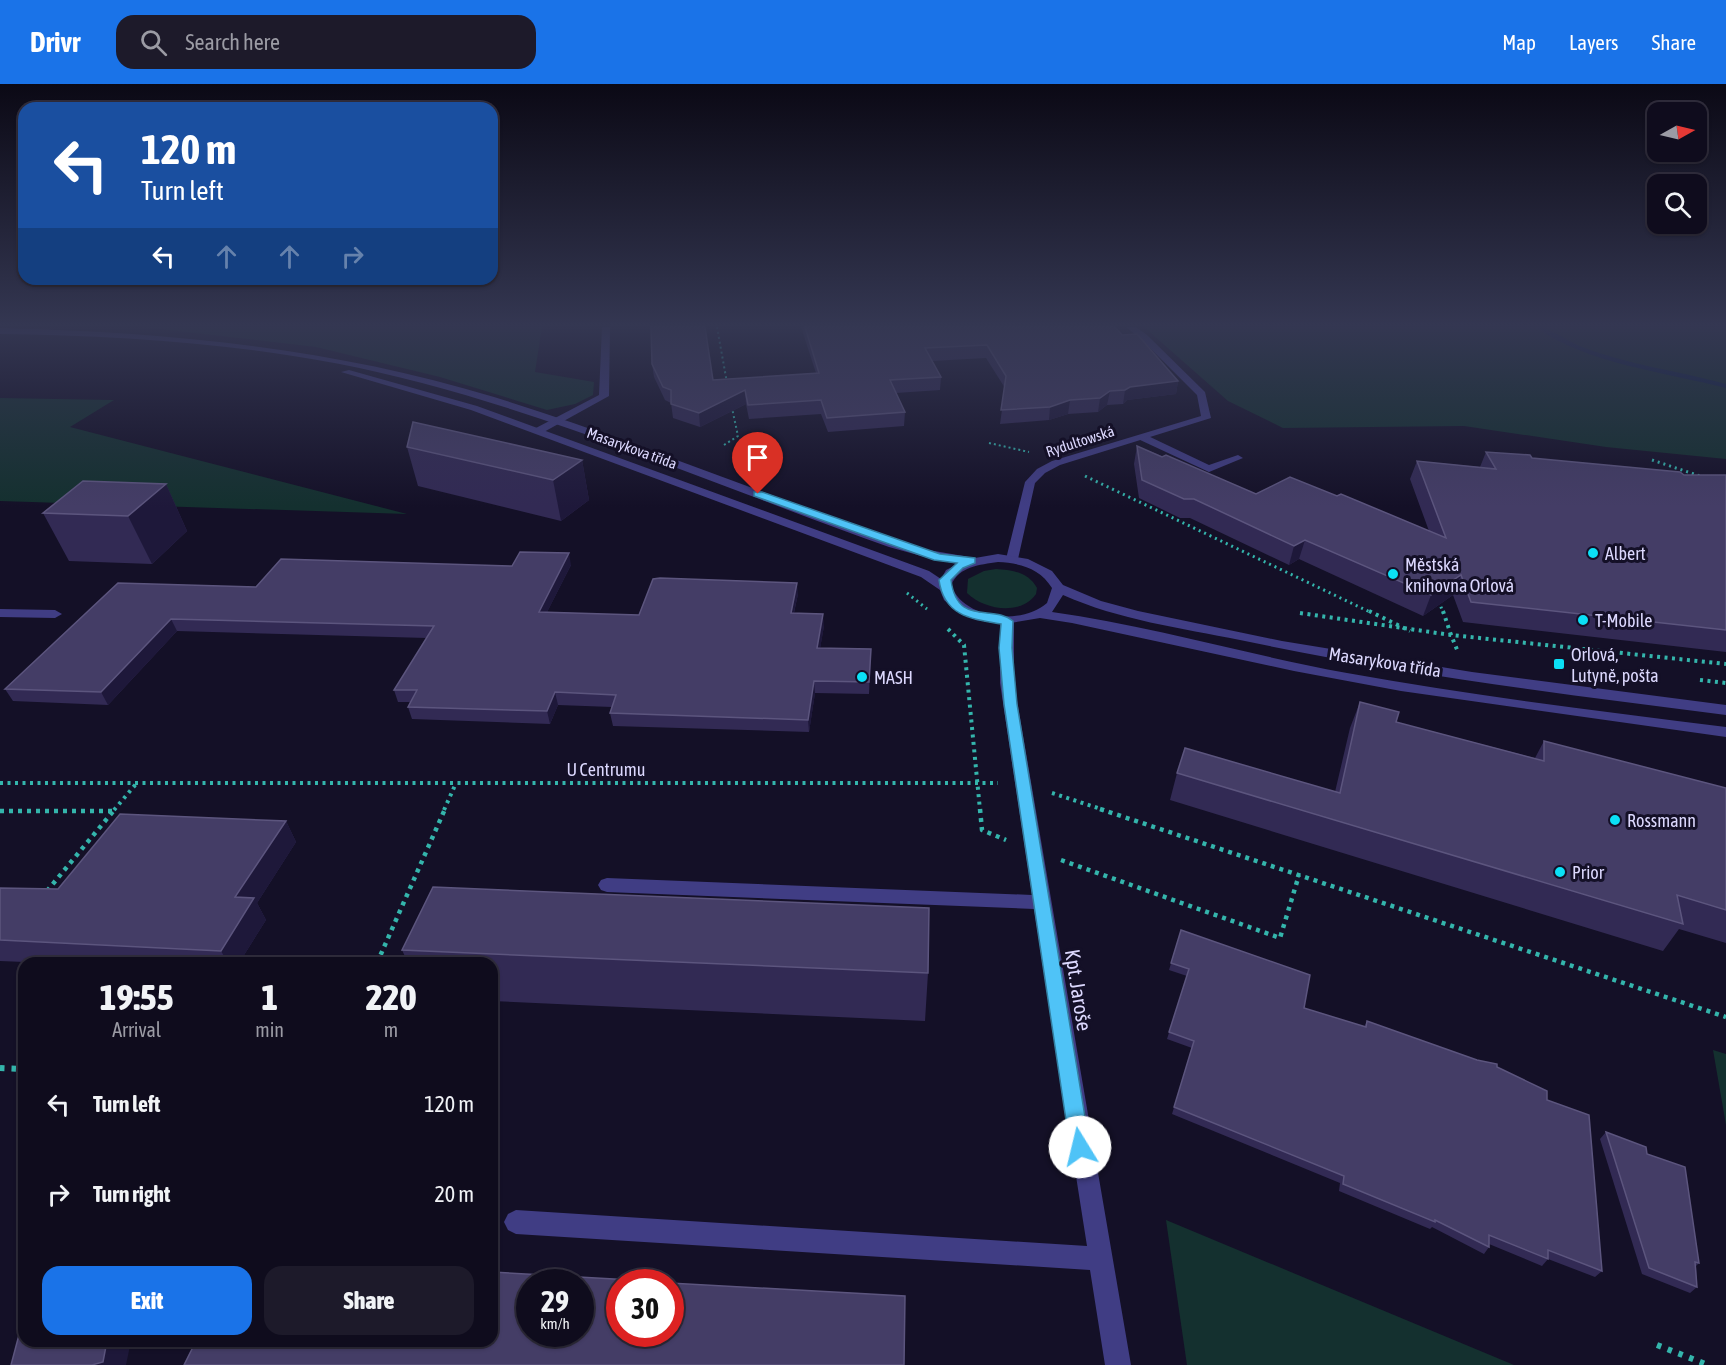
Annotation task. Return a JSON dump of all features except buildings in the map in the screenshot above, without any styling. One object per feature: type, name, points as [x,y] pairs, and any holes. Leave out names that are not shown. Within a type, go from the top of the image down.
[{"type":"street","name":"Masarykova třída","points":[[400,387],[538,431],[915,570],[944,587],[951,602],[960,610],[982,619],[1007,621],[1040,614],[1091,621],[1295,667],[1726,732]]},
{"type":"street","name":"Masarykova třída","points":[[451,387],[558,421],[869,535],[938,557],[971,561],[1012,558]]},
{"type":"street","points":[[538,431],[604,396],[604,387]]},
{"type":"street","name":"Rydultowská","points":[[1012,558],[1030,482],[1041,471],[1056,462],[1206,418],[1202,394],[1195,387]]},
{"type":"street","points":[[1142,436],[1209,469],[1238,458]]},
{"type":"street","points":[[1012,558],[1043,570],[1058,588],[1055,602],[1040,614]]},
{"type":"street","points":[[944,587],[945,580],[953,570],[971,561]]},
{"type":"street","name":"Masarykova třída","points":[[1058,588],[1085,599],[1149,616],[1296,649],[1726,710]]},
{"type":"street","points":[[0,613],[55,614]]},
{"type":"street","name":"Kpt. Jaroše","points":[[1007,621],[1007,682],[1022,783],[1098,1258],[1118,1365]]},
{"type":"street","points":[[607,885],[1040,902]]},
{"type":"street","points":[[516,1222],[1098,1258]]},
{"type":"path","points":[[724,445],[738,436],[732,407]]},
{"type":"path","points":[[989,443],[1039,454],[1410,631]]},
{"type":"path","points":[[1652,460],[1705,477]]},
{"type":"path","points":[[905,591],[932,613]]},
{"type":"path","points":[[1436,591],[1459,653]]},
{"type":"path","points":[[1300,613],[1410,631],[1726,664]]},
{"type":"path","points":[[940,621],[964,645],[982,830],[1280,938],[1299,875]]},
{"type":"path","points":[[1692,680],[1726,683]]},
{"type":"path","name":"U Centrumu","points":[[0,783],[1022,783],[1726,1017]]},
{"type":"path","points":[[39,900],[136,783]]},
{"type":"path","points":[[380,957],[456,783]]},
{"type":"path","points":[[0,811],[113,811]]},
{"type":"path","points":[[0,1068],[18,1069]]},
{"type":"path","points":[[1657,1345],[1708,1365]]},
{"type":"green space","points":[[472,387],[594,387],[593,395],[575,404],[547,410]]},
{"type":"green space","points":[[1212,387],[1726,387],[1726,459],[1606,447],[1464,426],[1283,428],[1228,401]]},
{"type":"green space","points":[[0,398],[114,400],[70,427],[407,514],[0,501]]},
{"type":"green space","points":[[996,569],[1014,571],[1029,578],[1037,588],[1036,594],[1021,606],[1002,608],[992,607],[974,599],[967,593],[968,579],[984,571]]},
{"type":"green space","points":[[1713,1050],[1726,1054],[1726,1125]]},
{"type":"green space","points":[[1166,1220],[1514,1365],[1187,1365]]},
{"type":"place","name":"Albert","points":[[1593,553]]},
{"type":"place","name":"Městská knihovna Orlová","points":[[1393,574]]},
{"type":"place","name":"T-Mobile","points":[[1583,620]]},
{"type":"place","name":"Orlová, Lutyně, pošta","points":[[1559,664]]},
{"type":"place","name":"MASH","points":[[862,677]]},
{"type":"place","name":"Rossmann","points":[[1615,820]]},
{"type":"place","name":"Prior","points":[[1560,872]]},
{"type":"route","points":[[758,494],[869,535],[938,557],[971,561],[953,570],[945,580],[944,587],[951,602],[960,610],[973,616],[1007,621],[1007,682],[1010,704],[1080,1147]]}]
